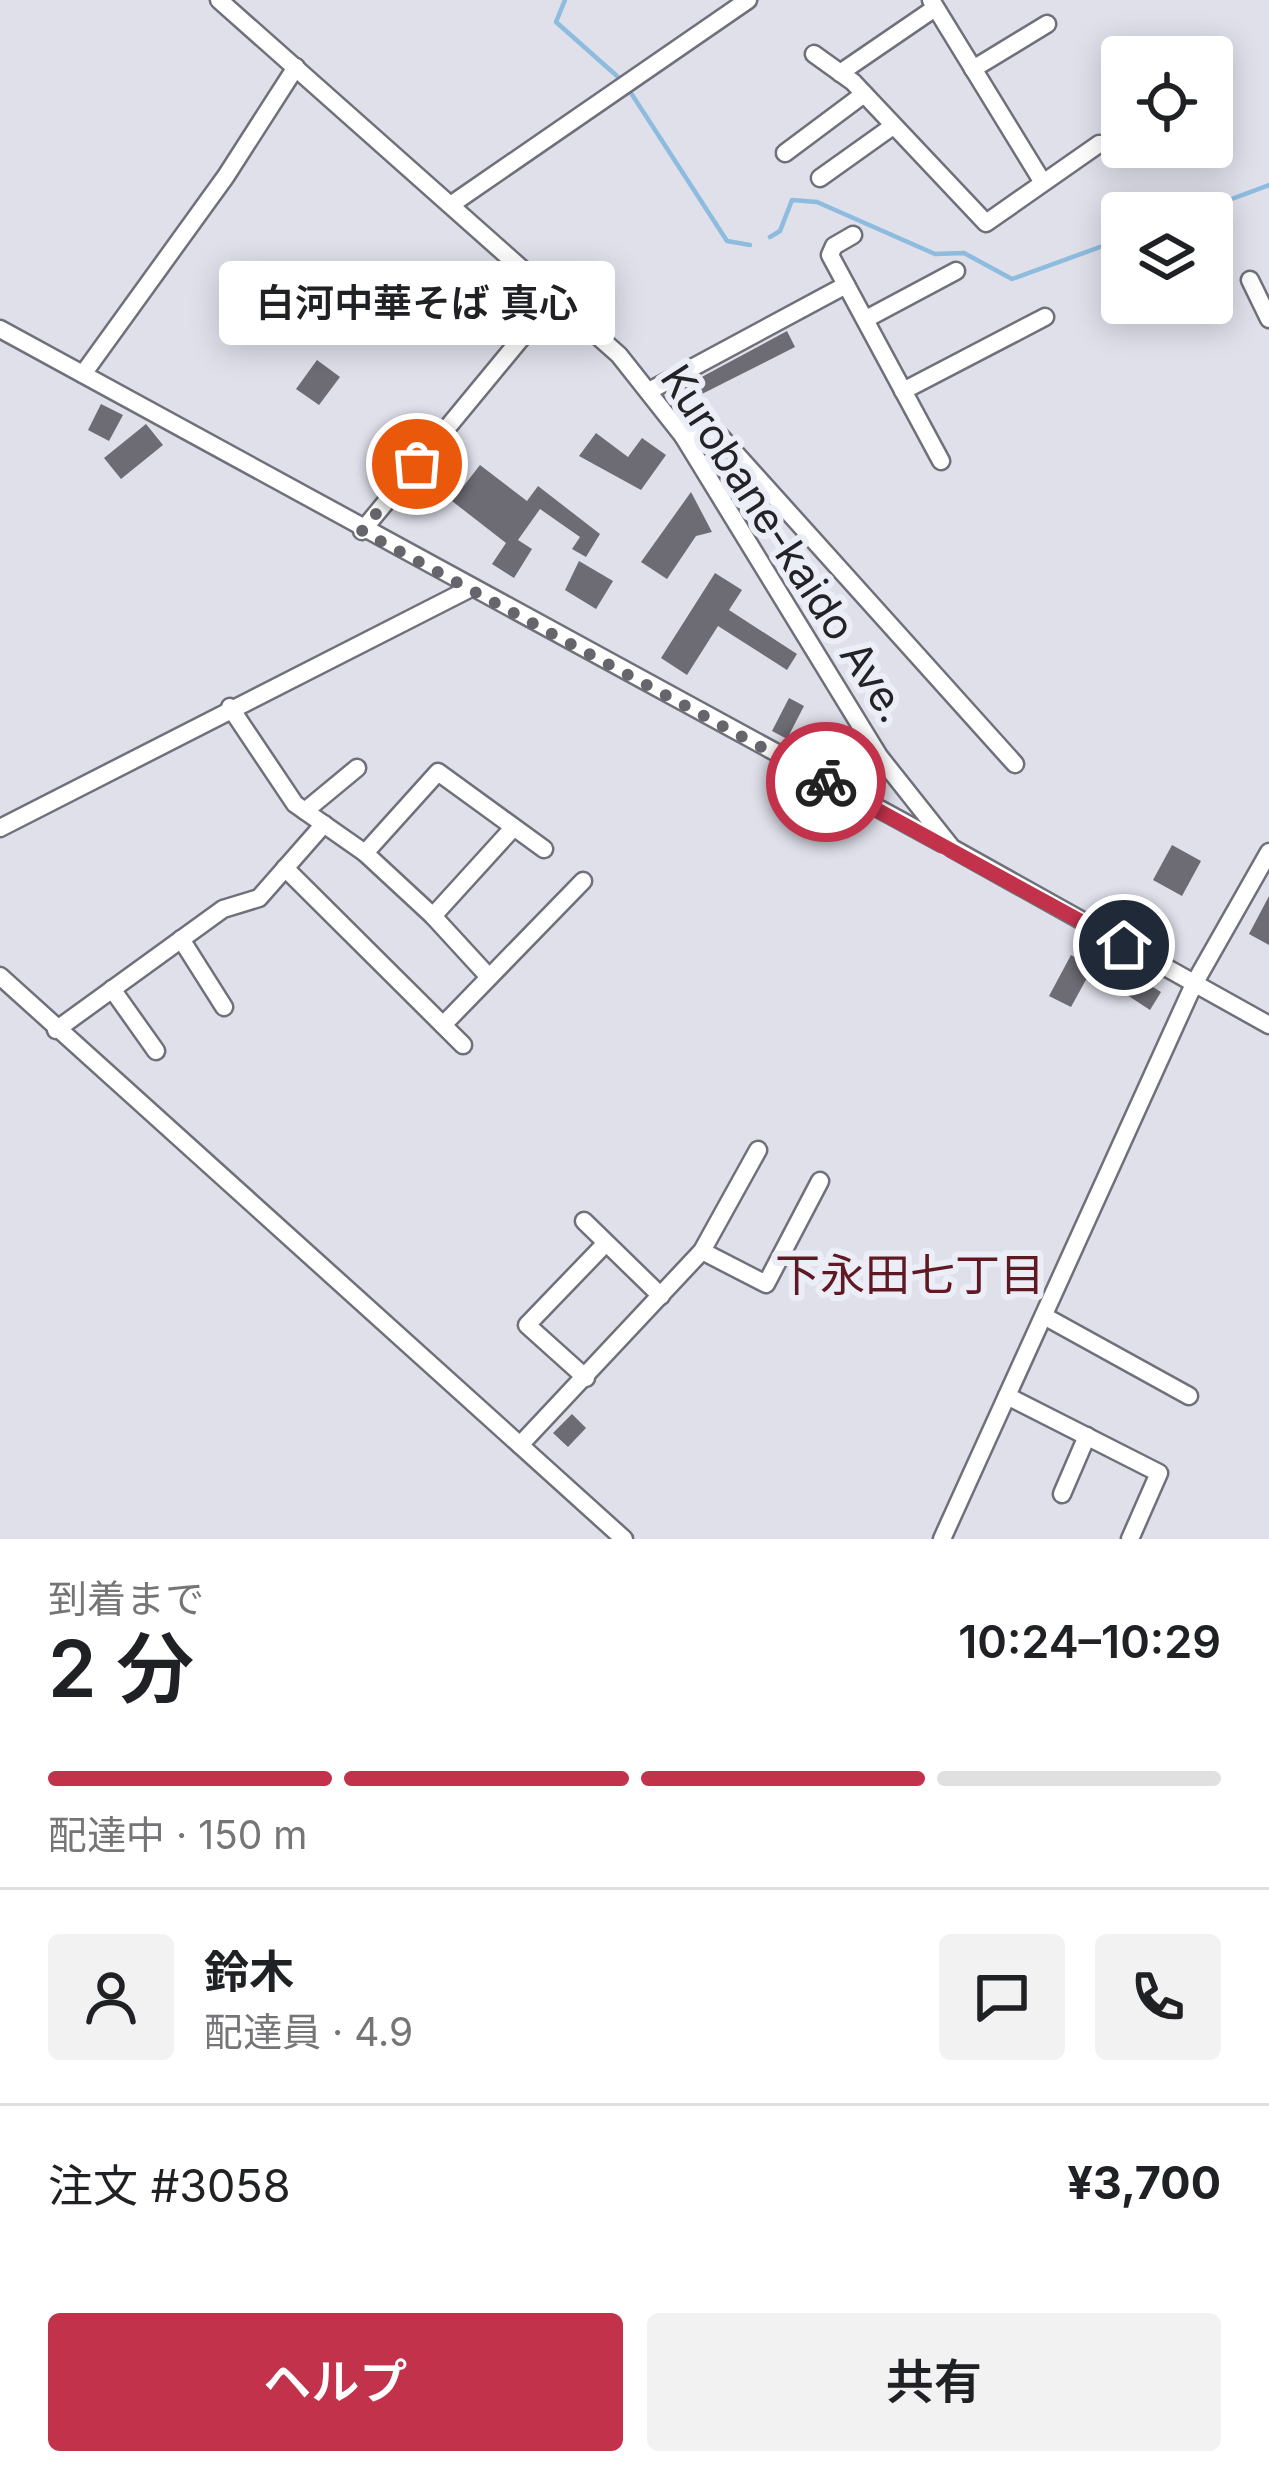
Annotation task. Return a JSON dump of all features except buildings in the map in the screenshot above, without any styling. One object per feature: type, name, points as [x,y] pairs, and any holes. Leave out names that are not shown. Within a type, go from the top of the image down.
[{"type":"street","name":"Kurobane-kaido Ave.","points":[[219,0],[556,296],[649,391],[682,436],[879,756],[952,848],[1269,1025]]},
{"type":"street","points":[[452,204],[748,0]]},
{"type":"street","points":[[840,73],[933,4],[1042,181]]},
{"type":"street","points":[[973,70],[1047,24]]},
{"type":"street","points":[[814,54],[864,94],[986,224],[1099,144]]},
{"type":"street","points":[[83,374],[226,176],[296,67]]},
{"type":"street","points":[[785,153],[864,94]]},
{"type":"street","points":[[820,178],[893,126]]},
{"type":"street","points":[[853,235],[831,250],[940,461]]},
{"type":"street","points":[[866,319],[956,271]]},
{"type":"street","points":[[1250,280],[1267,309]]},
{"type":"street","points":[[649,391],[846,285]]},
{"type":"street","points":[[362,531],[556,296]]},
{"type":"street","points":[[903,391],[1045,316]]},
{"type":"street","points":[[0,329],[362,531],[952,848]]},
{"type":"street","points":[[682,436],[710,430],[720,436],[1016,764]]},
{"type":"street","points":[[0,828],[471,588]]},
{"type":"street","points":[[230,707],[305,811],[364,853],[490,977]]},
{"type":"street","points":[[305,811],[358,768]]},
{"type":"street","points":[[364,853],[438,772],[544,849]]},
{"type":"street","points":[[56,1030],[223,909],[259,898],[324,824]]},
{"type":"street","points":[[433,916],[513,828]]},
{"type":"street","points":[[942,1539],[1194,984],[1269,852]]},
{"type":"street","points":[[285,868],[463,1045]]},
{"type":"street","points":[[443,1025],[583,881]]},
{"type":"street","points":[[181,940],[224,1007]]},
{"type":"street","points":[[0,976],[624,1539]]},
{"type":"street","points":[[112,989],[156,1051]]},
{"type":"street","points":[[520,1445],[702,1251],[758,1150]]},
{"type":"street","points":[[702,1251],[766,1284],[820,1181]]},
{"type":"street","points":[[584,1221],[661,1296]]},
{"type":"street","points":[[586,1378],[527,1325],[605,1244]]},
{"type":"street","points":[[1044,1316],[1189,1396]]},
{"type":"street","points":[[1007,1396],[1159,1473],[1130,1539]]},
{"type":"street","points":[[1063,1494],[1088,1436]]},
{"type":"waterway","points":[[565,0],[556,22],[617,76]]},
{"type":"waterway","points":[[631,93],[727,241],[750,245]]},
{"type":"waterway","points":[[1233,198],[1269,185]]},
{"type":"waterway","points":[[770,237],[780,231],[792,200],[817,202],[935,254],[964,253],[1012,279],[1101,247]]},
{"type":"way so far","points":[[417,464],[362,531],[826,782]]},
{"type":"place","name":"白河中華そば 真心","points":[[417,464]]},
{"type":"district","name":"下永田七丁目","points":[[910,1274]]},
{"type":"route","points":[[826,782],[1124,945]]}]
